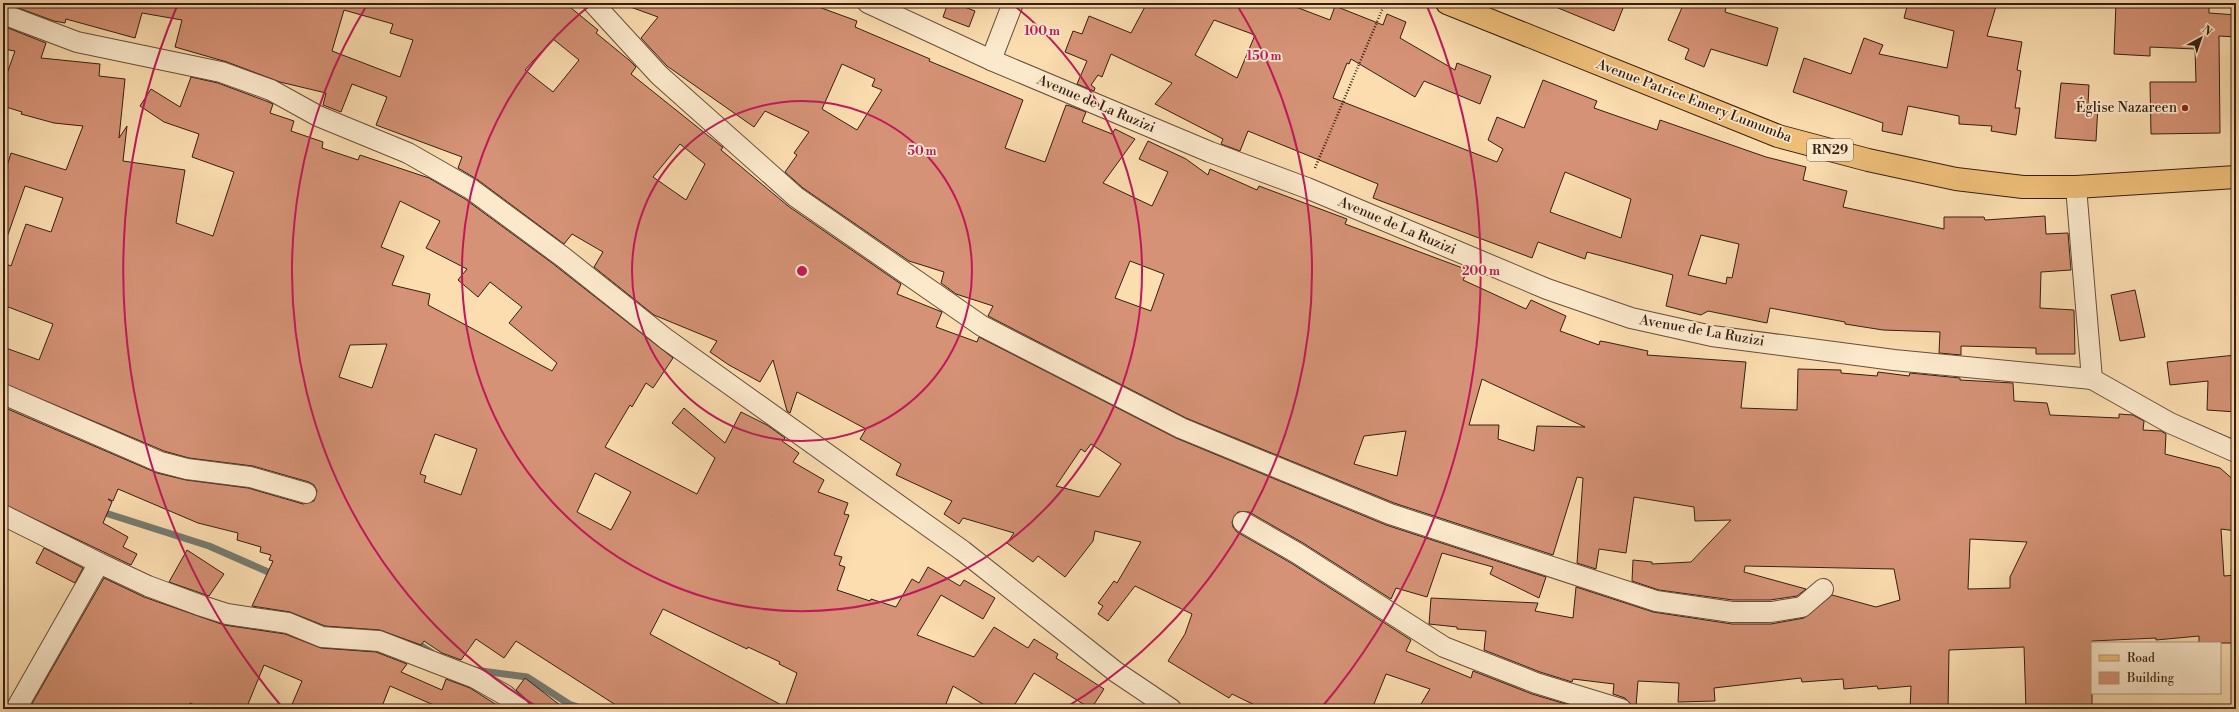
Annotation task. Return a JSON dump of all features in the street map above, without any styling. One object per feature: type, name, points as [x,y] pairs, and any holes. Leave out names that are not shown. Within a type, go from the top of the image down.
[{"type":"main road","name":"Avenue Patrice Emery Lumumba","points":[[1447,3],[1778,136],[1868,160],[1956,179],[2023,187],[2076,187],[2236,177]]},
{"type":"street","points":[[594,3],[659,75],[796,197],[982,326],[1181,428],[1390,514],[1656,601],[1732,612],[1771,612],[1802,607],[1823,589]]},
{"type":"street","name":"Avenue de La Ruzizi","points":[[868,3],[991,60],[1210,152],[1307,188],[1547,289],[1631,318],[1712,336],[1886,359],[2092,379]]},
{"type":"street","points":[[991,60],[1013,3]]},
{"type":"street","points":[[3,14],[77,42],[221,72],[270,90],[318,116],[408,154],[471,189],[563,257],[666,339],[956,546],[1116,672],[1171,709]]},
{"type":"street","points":[[2076,187],[2092,379],[2170,423],[2236,452]]},
{"type":"street","points":[[3,394],[160,462],[187,469],[250,477],[306,493]]},
{"type":"street","points":[[3,515],[98,563],[148,586],[227,614],[288,624],[322,637],[379,641],[475,678],[505,695],[520,709]]},
{"type":"street","points":[[1243,522],[1297,552],[1444,646],[1536,683],[1621,709]]},
{"type":"street","points":[[16,709],[98,563]]},
{"type":"path","points":[[1307,188],[1385,3]]},
{"type":"building","points":[[5,3],[565,3],[598,30],[596,33],[636,67],[631,74],[723,147],[721,150],[788,206],[901,284],[897,294],[942,312],[936,327],[977,342],[979,337],[1176,438],[1386,525],[1546,577],[1539,598],[1490,574],[1493,567],[1442,553],[1427,597],[1396,588],[1391,599],[1303,543],[1249,512],[1238,512],[1232,522],[1233,527],[1237,532],[1291,563],[1411,640],[1406,651],[1471,678],[1473,671],[1532,694],[1569,705],[1568,709],[1418,709],[1430,689],[1386,674],[1372,709],[1263,709],[1232,694],[1229,698],[1168,661],[1185,634],[1192,614],[1135,586],[1108,621],[1098,614],[1103,606],[1098,603],[1114,581],[1117,583],[1141,542],[1095,531],[1093,541],[1065,577],[1038,556],[1033,562],[1007,543],[1014,533],[963,518],[959,524],[944,514],[952,501],[896,475],[901,464],[860,439],[866,429],[797,392],[790,413],[787,411],[773,360],[760,382],[729,365],[710,352],[717,341],[654,315],[594,267],[603,252],[572,234],[564,244],[478,180],[458,168],[462,157],[376,125],[387,97],[352,84],[341,112],[323,105],[326,93],[280,82],[227,62],[175,47],[182,20],[142,13],[135,38],[66,19],[65,23],[54,21]],"holes":[[[344,10],[393,24],[390,33],[413,40],[400,77],[332,51]],[[553,39],[579,60],[553,92],[525,70]],[[680,144],[705,164],[686,200],[653,177]],[[1091,444],[1121,464],[1099,497],[1056,486],[1081,449],[1085,452]]]},
{"type":"building","points":[[625,3],[808,3],[857,21],[855,27],[930,59],[929,61],[1023,100],[1005,148],[1045,162],[1066,105],[1070,106],[1086,112],[1082,122],[1112,134],[1115,129],[1135,139],[1103,183],[1152,206],[1168,172],[1139,159],[1148,141],[1186,159],[1208,175],[1210,169],[1257,190],[1259,186],[1347,219],[1345,224],[1468,270],[1463,280],[1526,309],[1531,300],[1566,316],[1560,331],[1599,345],[1600,341],[1648,351],[1647,355],[1746,362],[1741,408],[1797,410],[1798,369],[1841,370],[1841,373],[1877,376],[1878,372],[1909,376],[1910,373],[1960,378],[1960,380],[2013,383],[2014,401],[2047,403],[2050,415],[2119,418],[2119,414],[2133,415],[2144,421],[2143,430],[2161,431],[2166,434],[2165,454],[2220,468],[2236,482],[2236,531],[2221,529],[2224,576],[2236,575],[2236,643],[2199,642],[2199,636],[2156,640],[2156,638],[2092,641],[2092,709],[2026,709],[2024,647],[1949,650],[1948,709],[1910,709],[1911,686],[1878,689],[1877,686],[1844,689],[1843,679],[1802,682],[1801,678],[1714,688],[1715,701],[1678,702],[1679,683],[1638,681],[1636,706],[1632,706],[1625,698],[1613,694],[1614,684],[1573,679],[1572,682],[1540,672],[1484,650],[1486,631],[1457,629],[1457,627],[1429,624],[1431,598],[1538,603],[1535,611],[1573,618],[1576,587],[1653,612],[1732,624],[1771,624],[1804,618],[1832,595],[1876,607],[1900,600],[1894,569],[1745,566],[1744,572],[1806,589],[1797,596],[1770,600],[1733,600],[1659,590],[1632,581],[1633,560],[1652,562],[1652,564],[1691,562],[1731,520],[1695,521],[1694,507],[1634,497],[1626,553],[1599,549],[1596,569],[1577,563],[1583,478],[1577,477],[1553,555],[1394,503],[1186,418],[988,316],[993,306],[956,294],[941,283],[944,272],[909,261],[803,188],[785,172],[797,155],[794,153],[809,132],[765,111],[754,127],[667,66],[641,38],[658,17],[625,5]],"holes":[[[842,64],[875,79],[872,86],[882,90],[857,130],[822,109]],[[1130,261],[1164,274],[1151,311],[1115,298]],[[1482,379],[1585,427],[1537,426],[1534,451],[1498,439],[1499,425],[1469,425]],[[1406,431],[1397,476],[1354,464],[1364,436]],[[1970,539],[2027,542],[2010,577],[2010,588],[1968,589]]]},
{"type":"building","points":[[948,3],[954,3],[975,11],[969,27],[943,17]]},
{"type":"building","points":[[1147,3],[1298,3],[1296,7],[1330,20],[1335,6],[1383,25],[1387,14],[1406,22],[1400,38],[1455,70],[1457,63],[1491,76],[1480,104],[1424,81],[1415,97],[1351,59],[1349,64],[1347,63],[1333,98],[1497,162],[1503,149],[1488,140],[1497,117],[1524,128],[1543,80],[1597,101],[1594,108],[1657,130],[1660,120],[1766,157],[1806,167],[1803,180],[1847,191],[1843,207],[1944,229],[1944,217],[1984,217],[1985,220],[2045,216],[2046,234],[2068,233],[2071,270],[2041,272],[2040,308],[2074,310],[2075,354],[2036,354],[2036,348],[1961,346],[1961,355],[1939,353],[1940,332],[1883,330],[1845,324],[1845,322],[1770,308],[1767,323],[1708,311],[1701,315],[1666,306],[1673,275],[1587,252],[1585,259],[1538,242],[1532,258],[1373,198],[1378,184],[1248,131],[1240,151],[1221,144],[1223,139],[1155,104],[1172,83],[1111,54],[1102,77],[1098,75],[1091,85],[1095,88],[1094,91],[1077,84],[1087,61],[1065,52],[1073,31],[1082,34],[1089,16],[1131,33]],"holes":[[[1214,20],[1255,35],[1237,78],[1195,55]],[[1565,172],[1631,199],[1621,238],[1550,212]],[[1701,235],[1739,244],[1732,278],[1727,277],[1726,284],[1688,275]]]},
{"type":"building","points":[[1546,3],[1625,3],[1614,31]]},
{"type":"building","points":[[1684,3],[1727,3],[1725,12],[1778,28],[1767,66],[1711,49],[1704,67],[1685,59],[1689,49],[1668,40]]},
{"type":"building","points":[[1908,3],[1997,3],[1987,36],[2022,42],[2017,70],[2021,71],[2015,108],[2020,108],[2016,135],[1991,131],[1992,126],[1959,124],[1959,116],[1908,106],[1902,135],[1882,131],[1883,123],[1793,92],[1804,58],[1851,74],[1864,38],[1883,45],[1879,54],[1947,68],[1954,31],[1904,18]]},
{"type":"building","points":[[2116,3],[2209,3],[2209,13],[2236,15],[2236,37],[2219,36],[2220,133],[2151,134],[2150,82],[2196,82],[2195,49],[2150,47],[2150,56],[2114,54]]},
{"type":"building","points":[[3,26],[46,43],[41,58],[100,64],[99,76],[125,79],[119,138],[127,126],[123,161],[185,170],[176,223],[213,236],[234,172],[192,157],[199,134],[164,122],[140,106],[151,89],[180,107],[191,77],[218,83],[273,104],[270,113],[294,121],[291,131],[323,142],[322,148],[358,160],[360,155],[429,178],[465,199],[552,263],[673,358],[653,388],[646,383],[632,407],[630,405],[605,447],[697,494],[715,458],[672,423],[684,408],[725,443],[741,412],[767,425],[785,438],[782,441],[799,453],[793,462],[824,480],[818,492],[848,503],[844,514],[849,515],[834,555],[842,557],[839,565],[845,567],[837,590],[870,601],[871,599],[896,607],[912,579],[919,583],[928,567],[960,586],[964,580],[995,598],[983,619],[941,595],[917,635],[974,657],[994,627],[1028,648],[1034,639],[1058,654],[1056,658],[1104,689],[1091,709],[1034,673],[1012,709],[991,709],[953,686],[944,709],[622,709],[516,641],[504,658],[476,639],[461,660],[442,653],[424,641],[421,645],[380,630],[325,626],[290,612],[252,606],[273,561],[269,560],[271,555],[260,552],[261,547],[237,540],[238,533],[198,523],[118,489],[113,501],[108,499],[112,502],[103,523],[128,537],[123,547],[137,554],[131,565],[3,504],[3,407],[157,473],[186,480],[248,488],[303,504],[314,501],[317,491],[314,485],[309,482],[253,466],[189,458],[164,451],[3,383],[3,347],[39,360],[53,324],[3,305],[3,263],[11,266],[26,224],[51,232],[63,198],[25,186],[6,240],[3,239],[3,179],[11,153],[66,170],[83,126],[54,123],[21,114],[22,112],[3,106],[3,85],[15,51],[3,49]],"holes":[[[400,201],[440,221],[426,248],[467,269],[458,280],[478,297],[490,282],[522,307],[509,323],[557,363],[552,371],[428,305],[430,294],[392,285],[404,256],[381,247]],[[387,344],[372,388],[339,377],[350,345]],[[435,434],[477,449],[461,495],[424,482],[426,476],[420,474]],[[595,473],[631,492],[611,530],[577,512]],[[663,609],[747,649],[748,647],[780,662],[779,664],[797,673],[785,707],[650,634]]]},
{"type":"building","points":[[2061,83],[2089,85],[2088,104],[2098,105],[2096,141],[2055,138]]},
{"type":"building","points":[[2135,290],[2145,337],[2120,341],[2111,295]]},
{"type":"building","points":[[2236,355],[2236,412],[2207,410],[2208,381],[2170,385],[2167,362]]},
{"type":"building","points":[[44,548],[83,568],[75,583],[36,563]]},
{"type":"building","points":[[187,550],[224,574],[209,596],[169,582]]},
{"type":"building","points":[[104,578],[144,597],[224,625],[285,634],[321,648],[376,652],[407,664],[401,672],[442,690],[446,679],[470,688],[503,709],[435,709],[436,706],[390,686],[381,709],[290,709],[302,681],[264,665],[246,709],[204,709],[190,703],[188,709],[29,709]]},
{"type":"building","points":[[525,678],[565,709],[531,709],[528,701],[516,690]]},
{"type":"waterway","points":[[99,511],[209,546],[275,575]]},
{"type":"waterway","points":[[412,640],[432,653]]},
{"type":"waterway","points":[[474,670],[527,677],[569,704],[583,709]]},
{"type":"place","name":"Église Nazareen","points":[[2185,108]]}]
